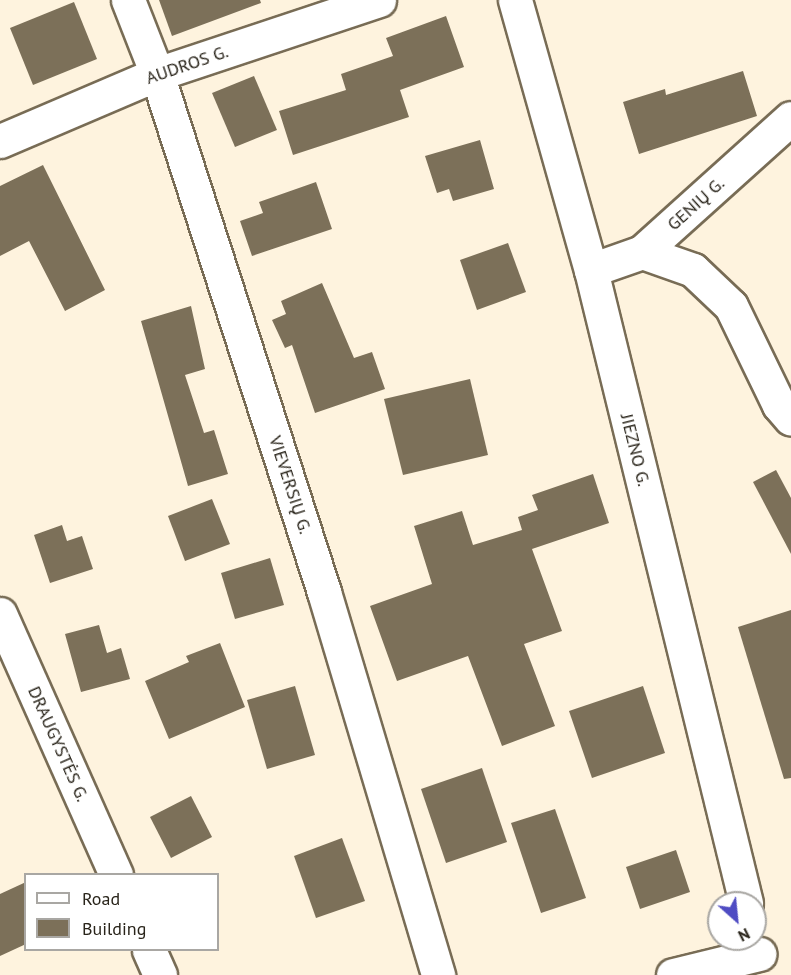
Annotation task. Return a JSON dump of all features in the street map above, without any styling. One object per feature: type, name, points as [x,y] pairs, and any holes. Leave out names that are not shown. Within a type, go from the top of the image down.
[{"type":"street","name":"VIEVERSIŲ G.","points":[[128,0],[157,74],[324,592],[438,975]]},
{"type":"street","name":"AUDROS G.","points":[[0,141],[157,74],[379,0]]},
{"type":"street","name":"JIEZNO G.","points":[[515,0],[591,270],[743,891]]},
{"type":"street","name":"GENIŲ G.","points":[[591,270],[642,252],[791,118]]},
{"type":"street","points":[[642,252],[693,270],[731,306],[779,405],[791,419]]},
{"type":"street","name":"DRAUGYSTĖS G.","points":[[0,614],[10,664],[115,873]]},
{"type":"street","points":[[149,951],[160,975]]},
{"type":"street","points":[[673,975],[759,956]]},
{"type":"building","points":[[159,0],[260,0],[261,3],[172,36]]},
{"type":"building","points":[[74,2],[97,59],[33,85],[10,28]]},
{"type":"building","points":[[446,16],[464,67],[400,90],[409,117],[293,155],[279,111],[346,90],[341,74],[393,56],[386,38]]},
{"type":"building","points":[[743,71],[757,116],[639,154],[623,102],[665,89],[666,95]]},
{"type":"building","points":[[254,76],[277,130],[235,147],[212,93]]},
{"type":"building","points":[[480,140],[494,189],[453,201],[449,189],[437,193],[425,156]]},
{"type":"building","points":[[43,165],[105,290],[65,311],[29,241],[0,256],[0,186]]},
{"type":"building","points":[[316,182],[332,229],[252,256],[240,221],[263,213],[259,202]]},
{"type":"building","points":[[508,243],[526,292],[477,310],[460,260]]},
{"type":"building","points":[[322,283],[354,358],[372,352],[385,389],[315,413],[292,345],[285,348],[272,320],[286,314],[281,301]]},
{"type":"building","points":[[191,306],[205,369],[185,375],[204,433],[214,430],[228,474],[188,486],[141,321]]},
{"type":"building","points":[[470,379],[488,455],[403,475],[384,399]]},
{"type":"building","points":[[776,470],[791,498],[791,554],[753,482]]},
{"type":"building","points":[[593,474],[609,523],[532,549],[562,631],[524,644],[555,726],[502,746],[468,656],[397,681],[370,606],[432,584],[414,526],[462,511],[473,545],[522,530],[518,517],[538,510],[532,495]]},
{"type":"building","points":[[212,499],[230,544],[185,561],[168,516]]},
{"type":"building","points":[[62,525],[67,541],[82,536],[93,569],[50,583],[34,535]]},
{"type":"building","points":[[270,558],[284,605],[235,619],[221,573]]},
{"type":"building","points":[[791,610],[791,778],[784,779],[738,627]]},
{"type":"building","points":[[99,625],[107,653],[121,648],[130,679],[81,692],[65,634]]},
{"type":"building","points":[[220,643],[245,707],[169,739],[145,681],[189,662],[186,656]]},
{"type":"building","points":[[295,686],[315,755],[267,769],[247,700]]},
{"type":"building","points":[[643,686],[665,753],[592,778],[569,711]]},
{"type":"building","points":[[482,768],[507,842],[446,863],[421,789]]},
{"type":"building","points":[[191,796],[212,837],[171,858],[150,817]]},
{"type":"building","points":[[555,809],[586,898],[541,913],[511,823]]},
{"type":"building","points":[[342,838],[365,901],[316,918],[294,856]]},
{"type":"building","points":[[676,850],[690,892],[640,909],[626,867]]},
{"type":"building","points":[[24,883],[24,945],[0,956],[0,894]]}]
